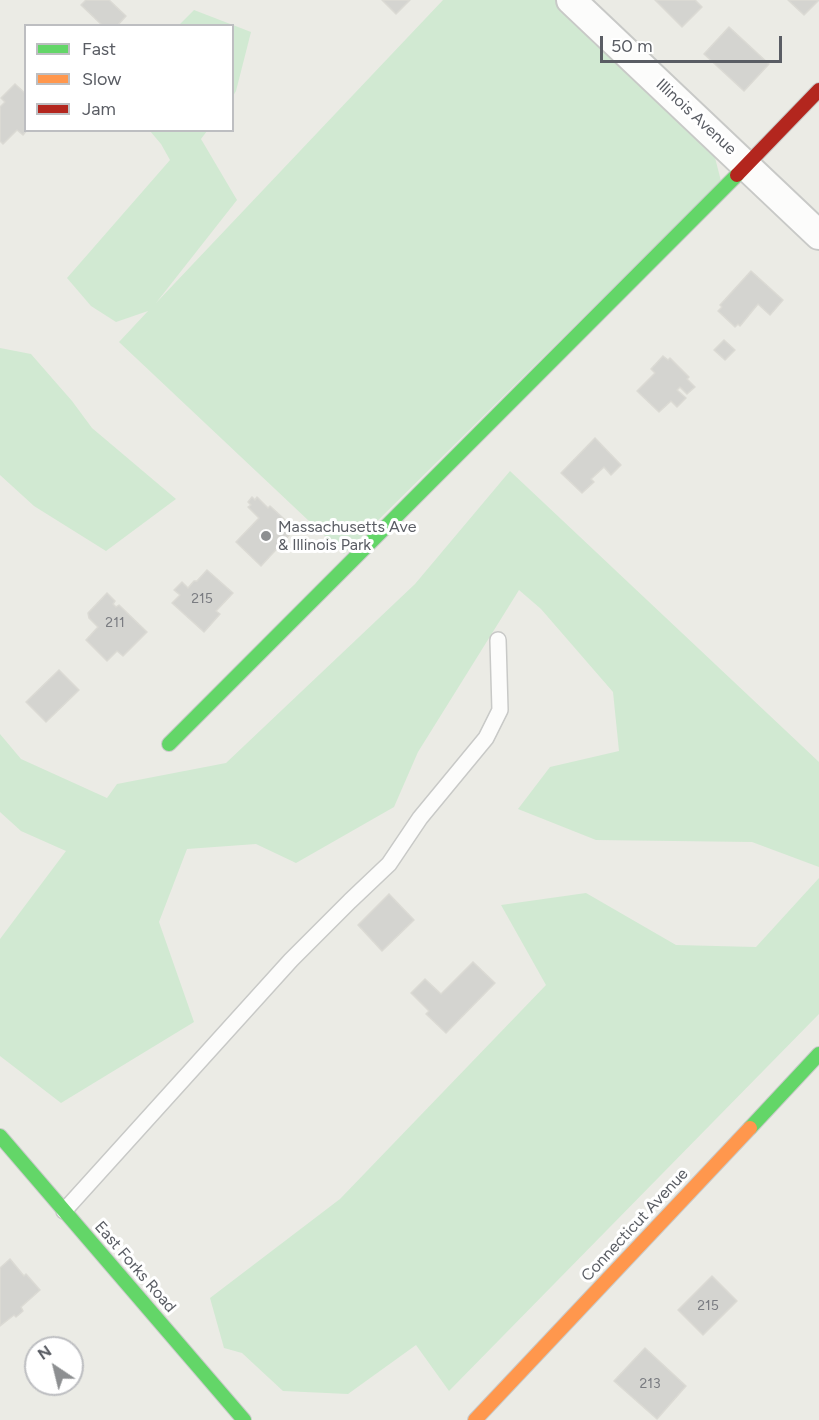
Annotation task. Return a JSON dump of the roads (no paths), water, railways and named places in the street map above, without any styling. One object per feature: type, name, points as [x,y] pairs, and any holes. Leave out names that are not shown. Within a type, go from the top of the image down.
[{"type":"street","name":"Illinois Avenue","points":[[571,0],[819,235]]},
{"type":"street","points":[[169,744],[747,165],[819,90]]},
{"type":"street","name":"Connecticut Avenue","points":[[475,1420],[819,1054]]},
{"type":"street","name":"East Forks Road","points":[[0,1136],[244,1420]]},
{"type":"lane","points":[[64,1211],[291,960],[389,864],[420,818],[486,738],[500,710],[498,640]]},
{"type":"place","name":"Massachusetts Ave & Illinois Park","points":[[266,536]]}]
